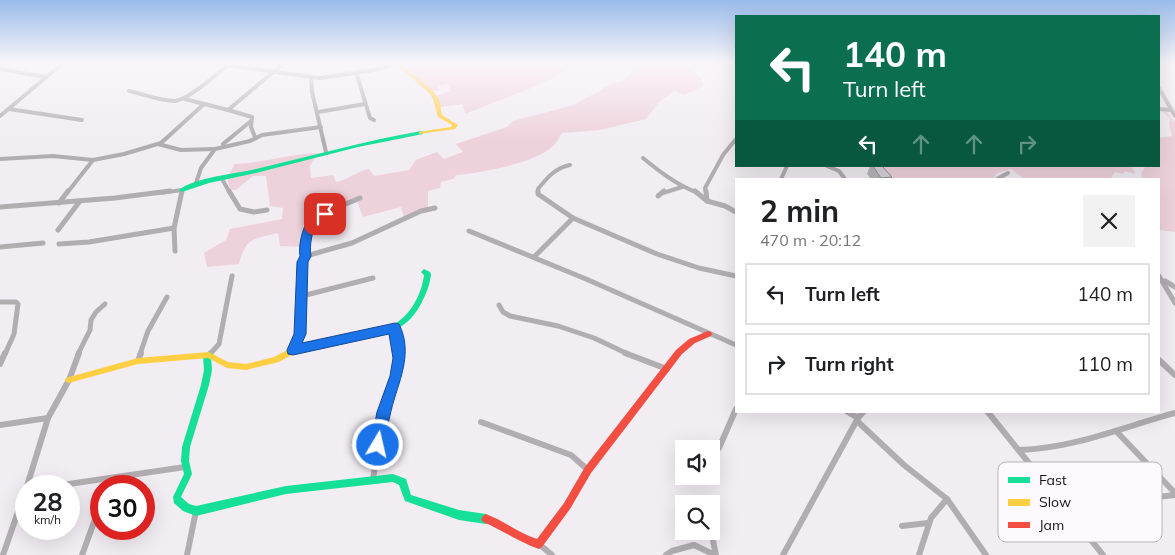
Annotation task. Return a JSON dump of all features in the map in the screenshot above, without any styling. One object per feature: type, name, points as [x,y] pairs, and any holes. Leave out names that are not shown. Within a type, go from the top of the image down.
[{"type":"street","points":[[0,116],[32,89]]},
{"type":"street","points":[[185,99],[198,89]]},
{"type":"street","points":[[228,110],[254,89]]},
{"type":"street","points":[[312,89],[326,152]]},
{"type":"street","points":[[361,89],[370,118],[374,120]]},
{"type":"street","points":[[0,207],[59,203],[182,190],[196,183],[222,179],[326,152],[395,138],[450,130],[454,127],[452,122],[442,118],[433,94],[428,89]]},
{"type":"street","points":[[1160,90],[1175,116]]},
{"type":"street","points":[[129,91],[147,94],[153,98],[167,100],[185,99],[245,114],[252,117],[251,127],[255,137]]},
{"type":"street","points":[[0,159],[53,156],[93,160],[158,144],[204,104]]},
{"type":"street","points":[[318,112],[365,104]]},
{"type":"street","points":[[8,109],[82,120]]},
{"type":"street","points":[[1160,109],[1171,110]]},
{"type":"street","points":[[221,146],[251,120]]},
{"type":"street","points":[[158,144],[181,150],[215,148],[250,142],[255,137],[301,128],[321,127]]},
{"type":"street","points":[[707,201],[705,188],[723,154],[735,140]]},
{"type":"street","points":[[196,183],[201,168],[215,148]]},
{"type":"street","points":[[643,158],[662,174],[682,187],[699,193],[707,201],[726,206],[735,211]]},
{"type":"street","points":[[59,203],[93,160]]},
{"type":"street","points":[[570,165],[560,167],[538,189],[538,194],[574,218],[665,257],[699,268],[735,276]]},
{"type":"street","points":[[830,167],[839,171],[844,178]]},
{"type":"street","points":[[999,178],[1008,173]]},
{"type":"street","points":[[222,179],[240,209],[254,212],[267,210]]},
{"type":"street","points":[[658,196],[682,187]]},
{"type":"street","points":[[175,251],[174,228],[182,190]]},
{"type":"street","points":[[306,256],[304,250],[310,225],[316,218],[360,198]]},
{"type":"street","points":[[58,230],[80,201]]},
{"type":"street","points":[[293,350],[300,334],[302,262],[306,256],[352,243],[421,210],[434,208]]},
{"type":"street","points":[[534,257],[574,218]]},
{"type":"street","points":[[59,244],[89,242],[174,228]]},
{"type":"street","points":[[469,231],[494,240],[508,249],[534,257],[735,345]]},
{"type":"street","points":[[0,248],[43,243]]},
{"type":"street","points":[[69,380],[138,361],[209,355],[227,365],[246,366],[276,360],[293,350],[395,328],[412,312],[423,294],[428,284],[428,274],[424,272]]},
{"type":"street","points":[[232,276],[218,344],[207,357],[205,382],[186,444],[185,467],[188,474],[177,494],[177,500],[186,508],[196,511],[268,493],[393,478],[403,482],[408,498],[459,515],[468,515],[497,523],[510,529],[524,541],[539,544],[552,555]]},
{"type":"street","points":[[302,296],[373,278]]},
{"type":"street","points":[[1161,278],[1175,287]]},
{"type":"street","points":[[1161,278],[1175,303]]},
{"type":"street","points":[[138,361],[148,331],[167,297]]},
{"type":"street","points":[[0,302],[12,301],[18,304],[14,334],[0,364]]},
{"type":"street","points":[[30,475],[48,418],[69,380],[74,362],[90,330],[91,320],[105,304]]},
{"type":"street","points":[[499,305],[503,312],[516,319],[558,326],[594,338],[620,351],[667,368]]},
{"type":"street","points":[[373,479],[384,412],[400,358],[395,328]]},
{"type":"street","points":[[539,544],[567,506],[588,470],[679,352],[692,341],[708,334]]},
{"type":"street","points":[[1160,361],[1175,376]]},
{"type":"street","points":[[720,446],[735,411]]},
{"type":"street","points":[[849,413],[858,419],[904,465],[947,498],[986,555]]},
{"type":"street","points":[[782,555],[862,413]]},
{"type":"street","points":[[989,413],[1030,462]]},
{"type":"street","points":[[1118,432],[1126,426],[1175,413]]},
{"type":"street","points":[[0,426],[48,418]]},
{"type":"street","points":[[481,422],[571,455],[588,470]]},
{"type":"street","points":[[1020,450],[1046,449],[1089,440],[1110,431],[1118,432],[1146,462]]},
{"type":"street","points":[[131,475],[185,467]]},
{"type":"street","points":[[1162,480],[1175,494]]},
{"type":"street","points":[[1162,496],[1175,494]]},
{"type":"street","points":[[919,555],[928,523],[938,506],[947,498]]},
{"type":"street","points":[[188,555],[196,511]]},
{"type":"street","points":[[3,555],[15,521]]},
{"type":"street","points":[[902,526],[928,523]]},
{"type":"street","points":[[82,555],[90,533]]},
{"type":"street","points":[[713,540],[715,555]]},
{"type":"street","points":[[1093,542],[1103,555]]},
{"type":"street","points":[[666,555],[672,551],[694,545],[715,555]]},
{"type":"shaded area","points":[[450,89],[529,89],[465,114],[463,104],[440,107],[433,97],[451,91]]},
{"type":"shaded area","points":[[603,89],[697,89],[685,95],[674,91],[660,101],[646,119],[600,130],[562,133],[553,146],[534,157],[507,166],[456,175],[453,179],[441,182],[440,188],[428,191],[428,207],[404,217],[401,207],[363,217],[356,199],[314,215],[303,225],[304,247],[280,246],[278,233],[257,238],[248,244],[239,264],[207,267],[204,253],[226,240],[230,229],[282,219],[283,208],[270,206],[266,176],[253,176],[236,190],[232,190],[228,180],[235,164],[318,153],[310,166],[311,178],[333,175],[336,182],[369,169],[374,176],[409,170],[416,160],[437,152],[444,159],[463,152],[456,144],[507,127],[513,121],[574,105]]},
{"type":"shaded area","points":[[1161,110],[1167,112],[1175,122],[1175,232],[1160,230],[1160,178],[1143,178],[1141,174],[1145,167],[1160,167],[1160,138],[1172,136],[1169,125],[1170,119]]},
{"type":"shaded area","points":[[878,167],[1131,167],[1135,172],[1133,174],[1125,171],[1123,174],[1115,172],[1111,178],[1023,178],[1011,169],[997,173],[994,178],[886,178]]},
{"type":"building","points":[[874,167],[883,167],[892,177],[881,178]]},
{"type":"traffic: fast","points":[[182,190],[208,181],[358,145],[421,133]]},
{"type":"traffic: fast","points":[[350,338],[388,330],[405,320],[416,306],[425,289],[428,274],[424,272]]},
{"type":"traffic: fast","points":[[209,355],[207,357],[208,370],[205,385],[186,447],[185,461],[188,474],[177,497],[177,500],[186,508],[196,511],[286,490],[393,478],[403,482],[408,498],[459,515],[486,519]]},
{"type":"traffic: slow","points":[[421,133],[453,128],[455,125],[440,116],[436,99],[427,89]]},
{"type":"traffic: slow","points":[[69,380],[138,361],[209,355],[227,365],[246,367],[276,360],[293,350],[350,338]]},
{"type":"traffic: jam","points":[[486,519],[539,544],[567,506],[588,470],[679,352],[692,341],[708,334]]},
{"type":"route","points":[[325,214],[316,218],[310,225],[309,236],[304,250],[306,256],[302,262],[303,290],[300,334],[293,350],[395,328],[400,358],[384,412],[378,445]]}]
